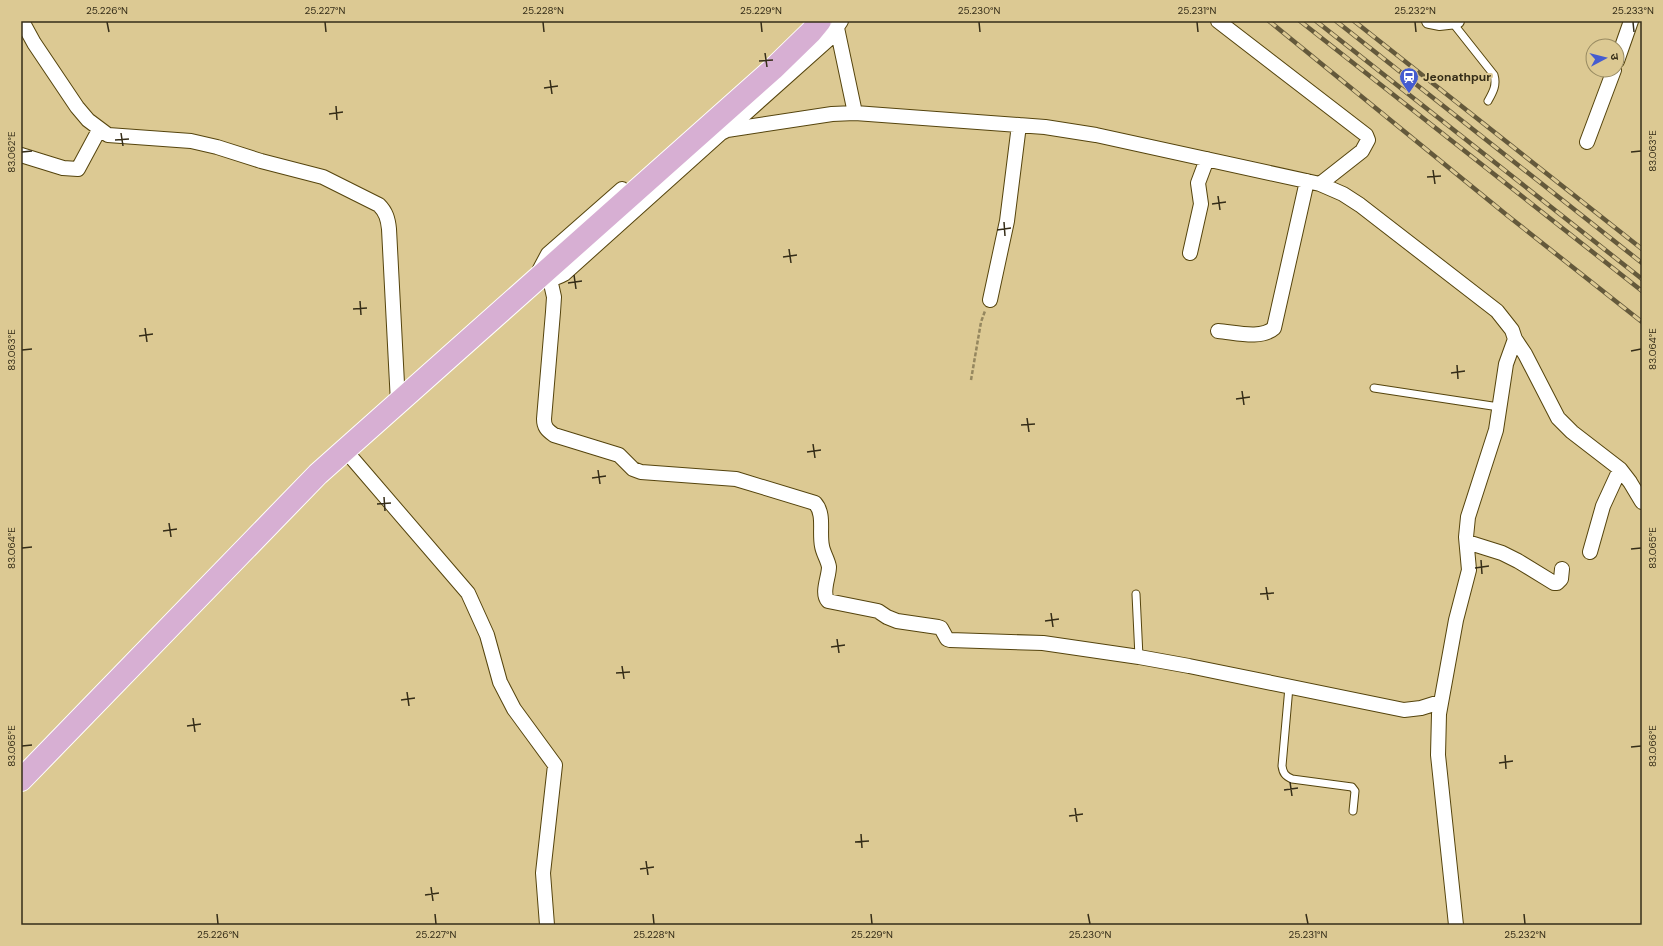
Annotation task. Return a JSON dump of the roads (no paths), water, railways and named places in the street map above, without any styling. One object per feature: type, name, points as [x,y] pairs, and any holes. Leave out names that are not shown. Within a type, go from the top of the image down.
[{"type":"main road","points":[[21,780],[318,474],[549,272],[773,69],[811,32],[833,23]]},
{"type":"street","points":[[22,21],[34,43],[77,107],[99,130],[114,137],[191,141],[217,147],[261,161],[323,177],[379,205],[388,219],[389,229],[398,403]]},
{"type":"street","points":[[809,21],[798,33],[548,254],[540,269],[549,272],[557,278],[564,274],[830,38],[833,23]]},
{"type":"street","points":[[1218,21],[1366,135],[1368,140],[1362,151],[1314,182],[1274,328],[1266,334],[1218,331]]},
{"type":"street","points":[[1429,21],[1439,24],[1454,22]]},
{"type":"street","points":[[1625,40],[1632,21]]},
{"type":"street","points":[[833,23],[855,113]]},
{"type":"street","points":[[1587,142],[1611,78]]},
{"type":"street","points":[[727,130],[832,114],[855,113],[1018,125],[1089,134],[1314,182],[1343,194],[1360,205],[1497,311],[1512,330],[1515,339],[1525,354],[1558,418],[1572,432],[1620,469],[1642,502]]},
{"type":"street","points":[[990,300],[1007,221],[1018,125]]},
{"type":"street","points":[[21,155],[63,168],[78,169],[99,130]]},
{"type":"street","points":[[1190,253],[1201,204],[1198,183],[1207,159]]},
{"type":"street","points":[[549,272],[554,297],[544,419],[544,426],[548,431],[554,435],[619,455],[633,469],[641,472],[736,479],[815,503],[820,513],[821,544],[823,553],[829,565],[826,598],[831,602],[878,611],[897,621],[938,627],[941,628],[947,639],[950,640],[1042,643],[1139,657],[1404,710],[1421,708],[1440,702]]},
{"type":"street","points":[[1456,925],[1438,755],[1440,702],[1456,620],[1469,570],[1467,542],[1468,517],[1496,430],[1506,364],[1515,339]]},
{"type":"street","points":[[345,450],[468,593],[487,635],[500,682],[514,709],[555,765],[546,840],[544,873],[548,925]]},
{"type":"street","points":[[1590,552],[1603,506],[1620,469]]},
{"type":"street","points":[[1467,542],[1518,561],[1554,583],[1557,583],[1561,579],[1562,569]]},
{"type":"lane","points":[[1454,22],[1494,75],[1496,81],[1495,87],[1488,100]]},
{"type":"lane","points":[[1374,388],[1499,407]]},
{"type":"lane","points":[[1136,594],[1139,657]]},
{"type":"lane","points":[[1289,687],[1282,766],[1283,772],[1287,777],[1292,779],[1352,787],[1356,791],[1353,811]]},
{"type":"railway","points":[[1269,21],[1508,216],[1642,322]]},
{"type":"railway","points":[[1300,21],[1642,291]]},
{"type":"railway","points":[[1316,21],[1642,279]]},
{"type":"railway","points":[[1336,21],[1642,263]]},
{"type":"railway","points":[[1354,21],[1642,249]]},
{"type":"place","name":"Jeonathpur","points":[[1409,94]]}]
